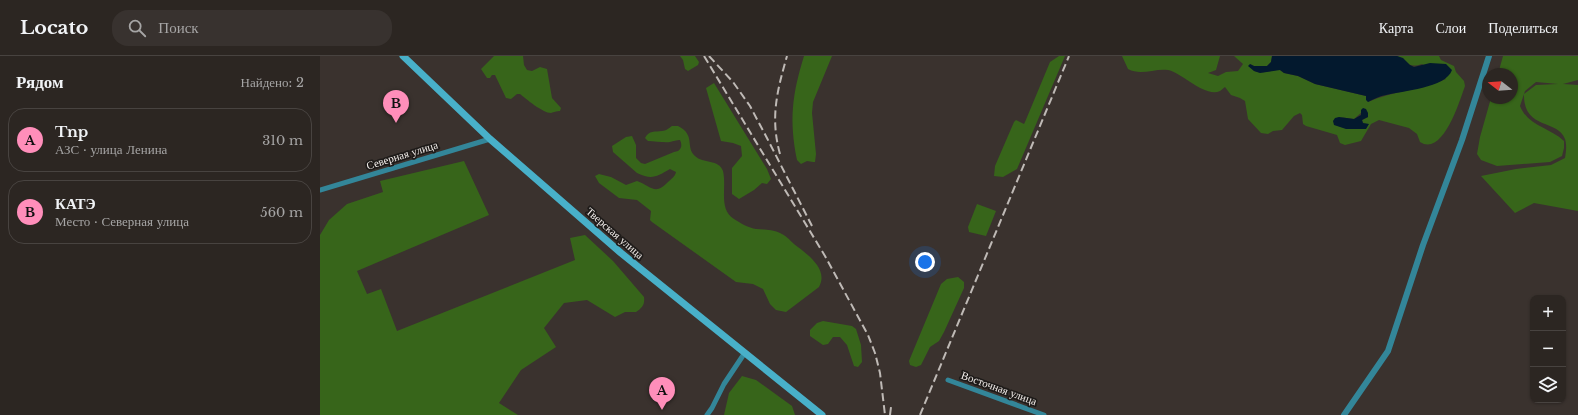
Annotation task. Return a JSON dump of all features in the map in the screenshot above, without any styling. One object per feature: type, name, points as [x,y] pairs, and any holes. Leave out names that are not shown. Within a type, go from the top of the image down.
[{"type":"main road","name":"Тверская улица","points":[[403,56],[490,138],[621,253],[744,354],[822,415]]},
{"type":"street","points":[[1344,415],[1388,351],[1423,245],[1462,140],[1489,56]]},
{"type":"street","name":"Северная улица","points":[[320,190],[490,138]]},
{"type":"street","points":[[707,415],[724,384],[744,354]]},
{"type":"street","name":"Восточная улица","points":[[948,380],[1044,415]]},
{"type":"green space","points":[[494,56],[523,56],[524,65],[527,70],[532,71],[540,67],[547,69],[552,98],[561,108],[560,111],[551,113],[544,111],[520,94],[517,94],[511,99],[506,98],[495,75],[487,78],[481,69]]},
{"type":"green space","points":[[680,56],[695,56],[699,62],[698,65],[688,71],[685,69],[683,60]]},
{"type":"green space","points":[[804,56],[832,56],[813,102],[812,113],[816,154],[815,162],[807,161],[801,164],[797,160],[793,132],[793,108],[794,95]]},
{"type":"green space","points":[[1059,56],[1065,56],[1017,169],[1003,177],[994,176],[995,166],[1014,122],[1016,120],[1024,124],[1050,62]]},
{"type":"green space","points":[[1122,56],[1220,56],[1216,70],[1208,73],[1218,76],[1226,72],[1238,71],[1243,64],[1234,56],[1272,56],[1271,62],[1267,66],[1254,66],[1250,64],[1252,69],[1259,72],[1280,70],[1284,73],[1298,76],[1315,84],[1366,96],[1368,102],[1387,95],[1427,86],[1446,79],[1422,64],[1413,66],[1397,56],[1439,56],[1441,60],[1454,66],[1456,72],[1464,81],[1465,86],[1455,114],[1443,135],[1436,142],[1428,144],[1420,142],[1417,134],[1409,128],[1379,120],[1371,124],[1361,141],[1345,145],[1340,143],[1337,135],[1303,124],[1302,115],[1300,113],[1294,116],[1282,130],[1273,131],[1268,134],[1261,133],[1248,119],[1245,101],[1231,95],[1225,87],[1220,91],[1207,91],[1180,75],[1168,70],[1138,72],[1128,69]],"holes":[[[1362,112],[1368,113],[1368,117],[1362,120],[1363,123],[1339,117],[1354,119]]]},
{"type":"green space","points":[[1503,56],[1578,56],[1578,80],[1563,84],[1578,85],[1578,211],[1534,203],[1515,213],[1481,176],[1516,169],[1551,165],[1565,158],[1565,139],[1556,129],[1535,119],[1529,113],[1525,105],[1524,94],[1520,106],[1524,113],[1533,122],[1552,132],[1564,141],[1562,156],[1550,162],[1497,166],[1481,160],[1477,154],[1489,104],[1518,104],[1518,68],[1500,68]],"holes":[[[1536,82],[1558,84],[1536,85],[1524,94],[1525,91]]]},
{"type":"green space","points":[[714,83],[767,169],[771,179],[767,184],[762,183],[739,199],[732,194],[732,168],[742,156],[741,146],[721,141],[706,88]]},
{"type":"green space","points":[[672,126],[678,126],[687,133],[692,152],[695,156],[721,167],[724,178],[724,198],[726,210],[729,215],[750,228],[771,230],[782,234],[805,252],[819,268],[821,280],[819,287],[786,312],[776,310],[770,304],[763,289],[753,284],[736,282],[652,222],[650,220],[651,211],[637,200],[619,198],[599,183],[595,176],[599,174],[611,177],[626,185],[637,181],[653,189],[664,186],[674,177],[676,172],[670,169],[654,177],[637,173],[613,152],[612,146],[626,137],[632,136],[636,145],[636,158],[641,163],[645,164],[680,149],[680,140],[663,142],[648,141],[645,138],[650,133],[665,130]]},
{"type":"green space","points":[[464,161],[489,215],[357,271],[367,294],[381,289],[397,331],[575,260],[570,238],[585,235],[613,261],[644,297],[643,306],[636,312],[625,312],[615,317],[587,300],[564,303],[544,328],[556,347],[521,370],[499,403],[518,415],[320,415],[320,235],[329,220],[347,204],[383,192],[380,181]]},
{"type":"green space","points":[[977,204],[996,211],[986,236],[969,232],[968,227]]},
{"type":"green space","points":[[958,277],[964,282],[964,288],[944,332],[939,341],[930,347],[921,365],[916,367],[910,365],[909,361],[941,284],[947,279]]},
{"type":"green space","points":[[823,321],[852,326],[856,329],[861,345],[862,362],[858,367],[854,366],[847,345],[840,337],[833,337],[828,344],[823,345],[810,336],[810,330],[817,323]]},
{"type":"green space","points":[[742,376],[756,380],[792,406],[795,415],[724,415],[729,393]]},
{"type":"water","points":[[1272,56],[1397,56],[1403,58],[1414,67],[1430,63],[1446,64],[1452,70],[1448,76],[1433,85],[1384,95],[1368,102],[1366,100],[1366,96],[1315,84],[1298,76],[1284,73],[1280,70],[1260,73],[1254,71],[1248,66],[1250,64],[1254,66],[1267,66],[1271,62]]},
{"type":"water","points":[[1363,108],[1366,109],[1368,113],[1368,117],[1362,120],[1363,123],[1369,124],[1366,129],[1346,129],[1334,125],[1333,121],[1335,118],[1339,117],[1354,119],[1361,115],[1361,110]]},
{"type":"railway","points":[[704,56],[825,256],[868,335],[875,353],[880,373],[885,415]]},
{"type":"railway","points":[[709,56],[733,82],[750,106],[812,226]]},
{"type":"railway","points":[[780,154],[775,128],[775,116],[780,81],[787,56]]},
{"type":"railway","points":[[920,415],[1069,56]]},
{"type":"railway","points":[[890,415],[891,407]]},
{"type":"place","name":"КАТЭ","points":[[396,123]]},
{"type":"place","name":"Tnp","points":[[662,410]]}]
